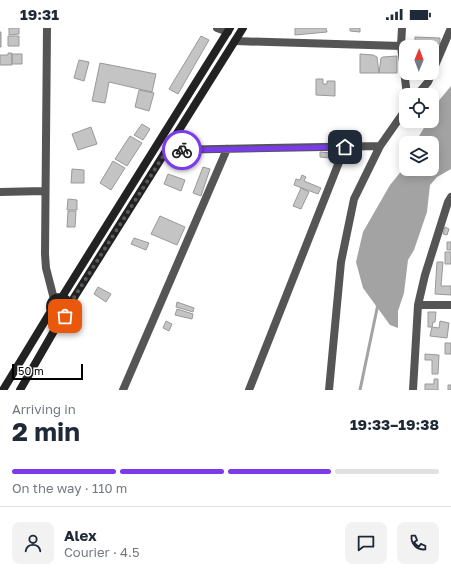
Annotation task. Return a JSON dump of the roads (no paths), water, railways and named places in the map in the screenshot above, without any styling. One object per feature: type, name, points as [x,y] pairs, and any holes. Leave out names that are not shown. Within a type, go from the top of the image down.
[{"type":"street","points":[[47,28],[44,191],[46,268],[58,298],[70,304]]},
{"type":"street","points":[[62,317],[54,315],[51,311],[50,305],[58,298],[229,30],[217,28]]},
{"type":"street","points":[[20,390],[62,317],[69,312],[70,304],[243,28]]},
{"type":"street","points":[[401,40],[402,28]]},
{"type":"street","points":[[423,88],[428,82],[451,28]]},
{"type":"street","points":[[234,41],[399,46]]},
{"type":"street","points":[[329,390],[341,262],[354,199],[380,146],[399,118]]},
{"type":"street","points":[[167,150],[380,146]]},
{"type":"street","points":[[249,390],[345,147]]},
{"type":"street","points":[[123,390],[227,149]]},
{"type":"street","points":[[0,192],[44,191]]},
{"type":"street","points":[[413,390],[418,305],[425,275],[450,200]]},
{"type":"street","points":[[418,305],[451,305]]},
{"type":"street","points":[[3,390],[51,311]]},
{"type":"waterway","points":[[360,390],[378,304]]}]
